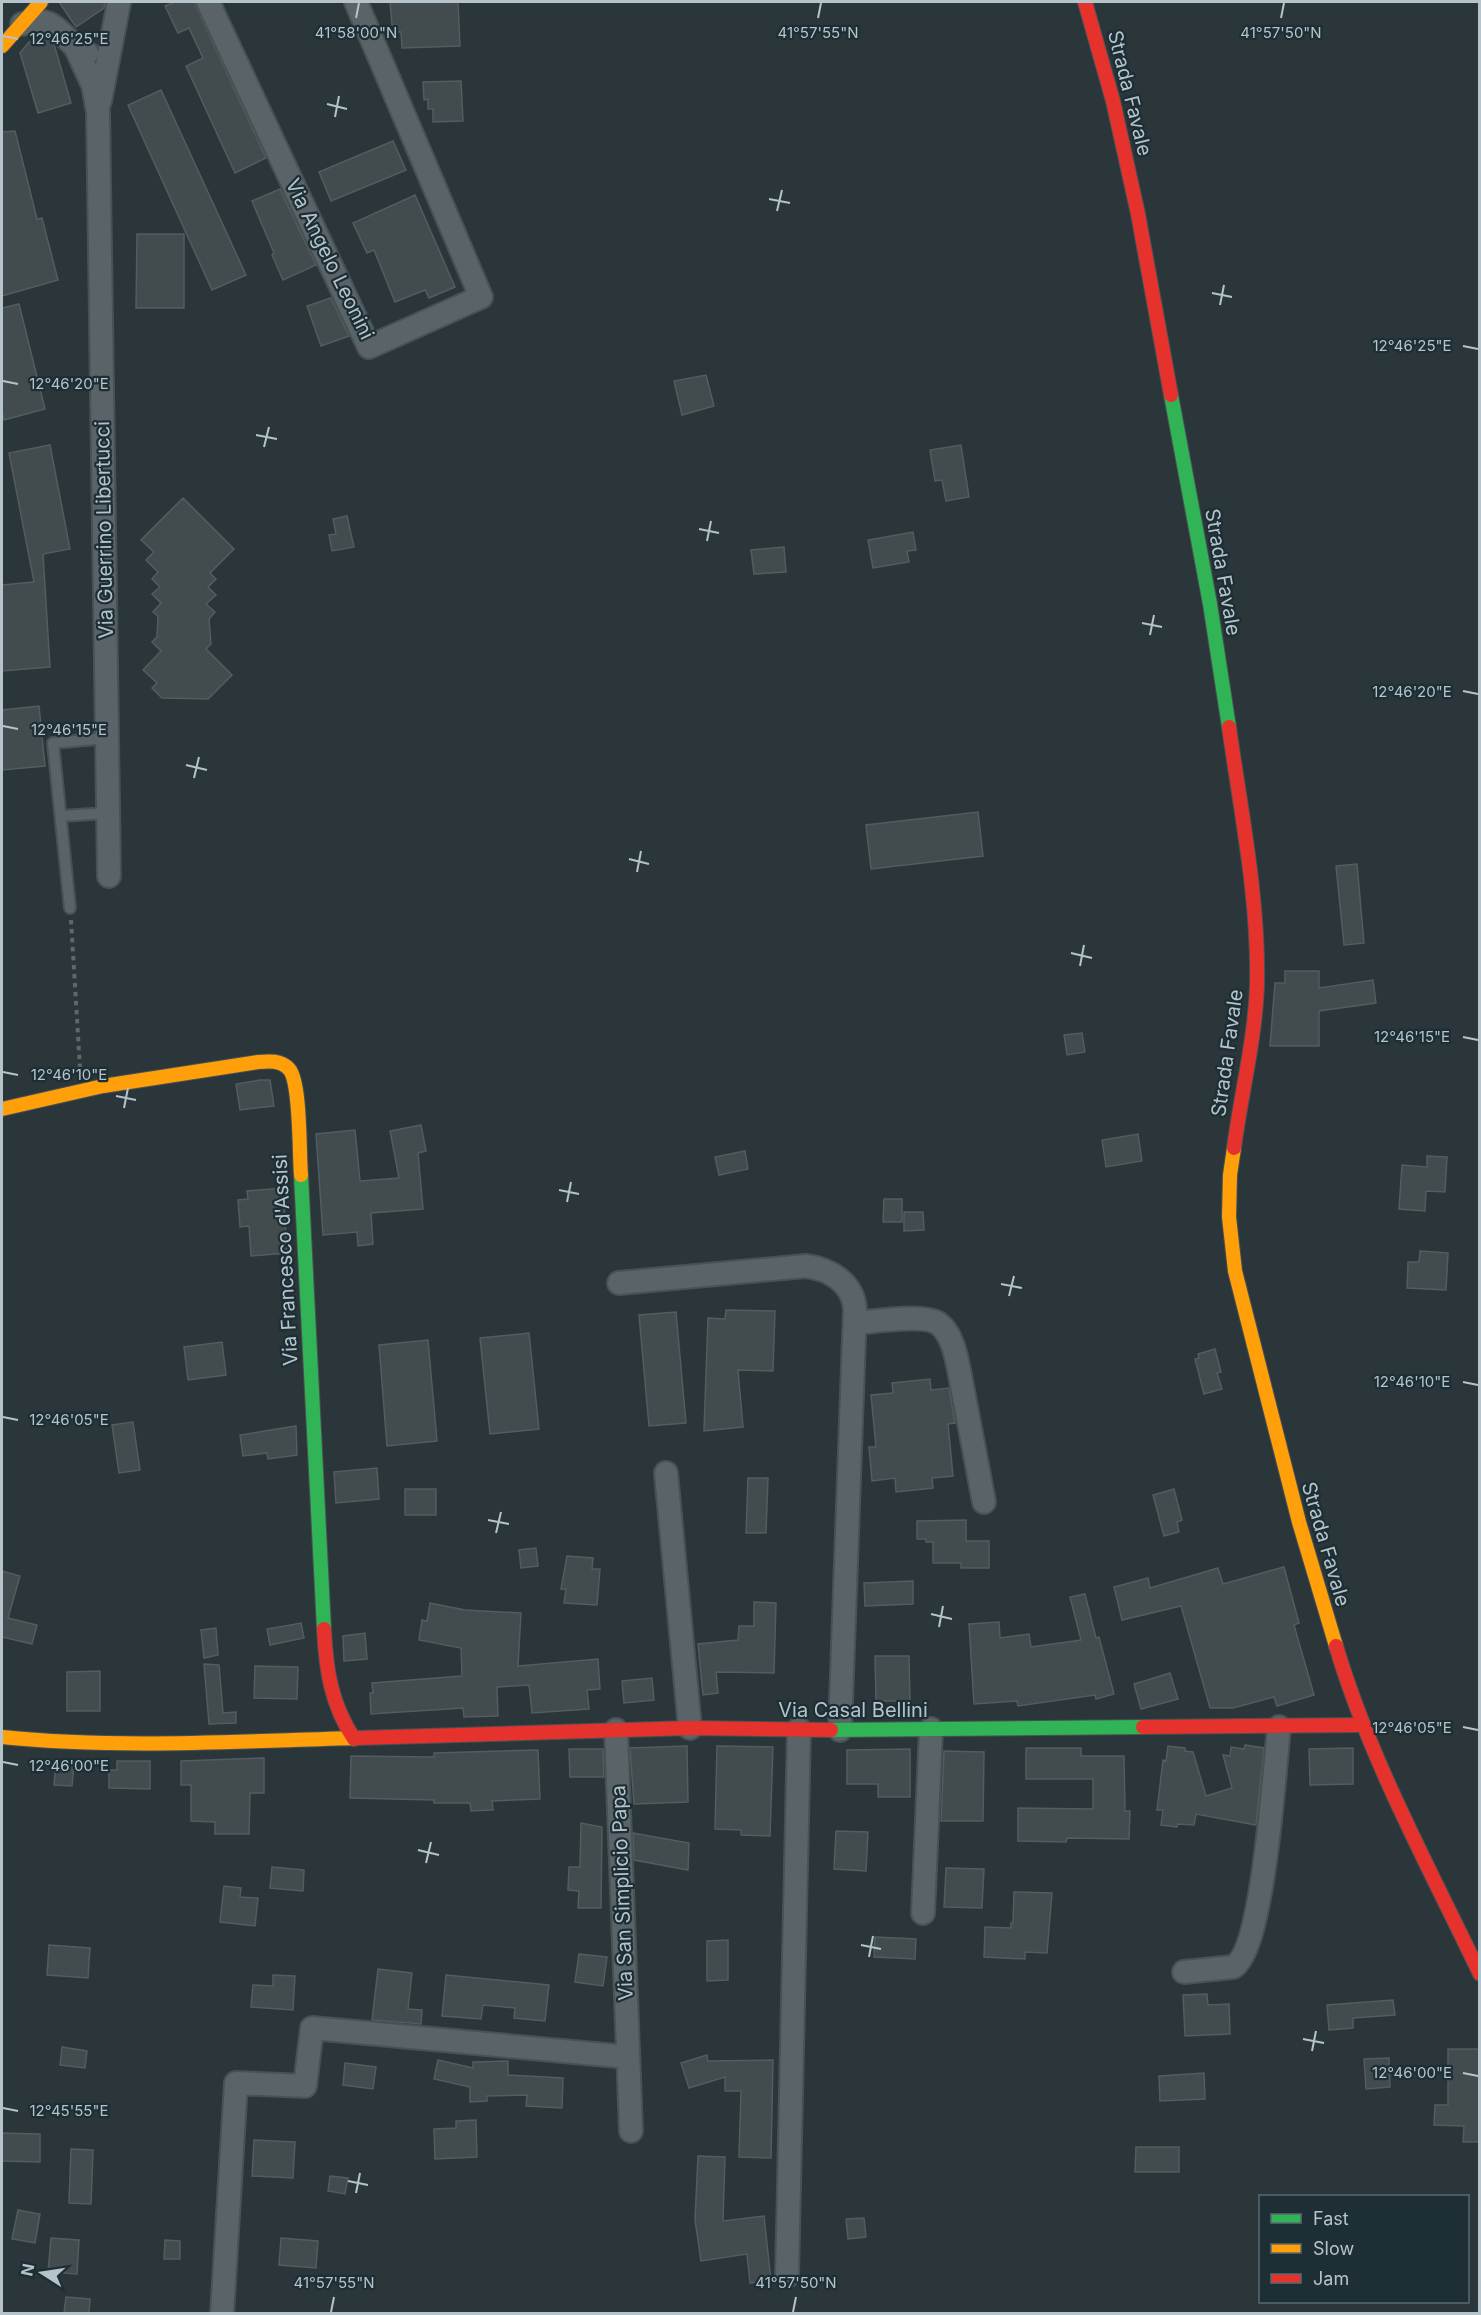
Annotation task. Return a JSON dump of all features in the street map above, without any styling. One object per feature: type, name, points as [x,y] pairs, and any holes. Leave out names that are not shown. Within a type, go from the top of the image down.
[{"type":"street","points":[[2,46],[41,2]]},
{"type":"street","name":"Via Guerrino Libertucci","points":[[98,112],[119,2]]},
{"type":"street","name":"Via Angelo Leonini","points":[[208,2],[369,347],[482,297],[356,2]]},
{"type":"street","name":"Strada Favale","points":[[1085,2],[1113,101],[1138,214],[1210,604],[1251,877],[1256,939],[1257,999],[1254,1030],[1232,1159],[1228,1217],[1233,1259],[1299,1522],[1330,1628],[1363,1725],[1479,1974]]},
{"type":"street","name":"Via Guerrino Libertucci","points":[[22,24],[39,21],[53,24],[75,46],[93,85],[98,112],[109,876]]},
{"type":"street","points":[[75,46],[91,54],[99,54],[111,43]]},
{"type":"street","name":"Via Francesco d'Assisi","points":[[2,1109],[31,1104],[82,1090],[267,1061],[286,1065],[293,1074],[296,1087],[327,1665],[330,1687],[349,1739]]},
{"type":"street","points":[[619,1282],[795,1266],[814,1267],[836,1275],[850,1291],[855,1304],[855,1323],[840,1730]]},
{"type":"street","points":[[855,1323],[922,1319],[935,1321],[944,1328],[960,1371],[984,1502]]},
{"type":"street","points":[[666,1473],[690,1728]]},
{"type":"street","name":"Via Casal Bellini","points":[[2,1737],[74,1743],[170,1743],[690,1728],[840,1730],[1363,1725]]},
{"type":"street","points":[[1184,1972],[1233,1967],[1239,1964],[1246,1953],[1258,1903],[1279,1727]]},
{"type":"street","points":[[787,2276],[799,1729]]},
{"type":"street","points":[[923,1913],[931,1729]]},
{"type":"street","name":"Via San Simplicio Papa","points":[[616,1730],[631,2131]]},
{"type":"street","points":[[222,2313],[236,2083],[305,2086],[312,2028],[628,2056]]},
{"type":"lane","points":[[70,908],[52,743],[107,738]]},
{"type":"lane","points":[[60,816],[108,813]]},
{"type":"path","points":[[70,908],[82,1090]]},
{"type":"building","points":[[59,2],[105,2],[104,8],[76,27]]},
{"type":"building","points":[[175,2],[194,2],[266,158],[235,173],[186,66],[203,58],[189,28],[178,33],[165,6]]},
{"type":"building","points":[[390,2],[458,2],[460,46],[402,48],[401,32],[397,32],[396,25],[392,25]]},
{"type":"building","points":[[46,37],[54,44],[71,103],[38,113],[20,53],[29,42]]},
{"type":"building","points":[[461,81],[463,121],[433,122],[433,109],[428,109],[428,99],[424,100],[423,82]]},
{"type":"building","points":[[161,90],[246,275],[212,290],[128,105]]},
{"type":"building","points":[[15,131],[37,219],[42,218],[58,280],[2,296],[2,132]]},
{"type":"building","points":[[393,141],[406,170],[331,201],[319,172]]},
{"type":"building","points":[[280,189],[316,265],[283,280],[252,201]]},
{"type":"building","points":[[415,195],[455,287],[429,298],[425,290],[395,302],[374,250],[367,253],[353,223]]},
{"type":"building","points":[[137,234],[184,234],[184,308],[136,308]]},
{"type":"building","points":[[331,298],[349,336],[321,346],[307,306]]},
{"type":"building","points":[[19,304],[45,409],[4,420],[2,308]]},
{"type":"building","points":[[706,375],[714,406],[682,415],[674,381]]},
{"type":"building","points":[[50,445],[70,549],[43,554],[50,667],[2,671],[2,585],[34,582],[9,453]]},
{"type":"building","points":[[961,445],[969,497],[946,501],[942,480],[935,481],[930,450]]},
{"type":"building","points":[[183,498],[234,549],[210,573],[216,579],[208,587],[216,595],[206,604],[215,612],[209,619],[211,644],[206,649],[232,675],[208,699],[162,698],[152,688],[157,683],[143,670],[161,651],[152,642],[157,637],[158,616],[153,612],[161,603],[152,594],[160,587],[152,579],[158,572],[146,560],[154,552],[141,540]]},
{"type":"building","points":[[347,516],[354,547],[332,551],[329,535],[336,534],[333,519]]},
{"type":"building","points":[[913,532],[916,550],[907,551],[909,562],[873,568],[868,540]]},
{"type":"building","points":[[784,547],[786,572],[754,574],[751,550]]},
{"type":"building","points":[[39,706],[45,766],[2,770],[2,710]]},
{"type":"building","points":[[978,812],[983,856],[871,869],[866,825]]},
{"type":"building","points":[[1357,864],[1364,943],[1344,945],[1336,866]]},
{"type":"building","points":[[1285,971],[1319,971],[1319,988],[1373,980],[1376,1003],[1319,1011],[1319,1046],[1270,1046],[1275,983],[1285,983]]},
{"type":"building","points":[[1082,1033],[1085,1052],[1067,1055],[1064,1035]]},
{"type":"building","points":[[270,1080],[274,1106],[240,1110],[236,1084]]},
{"type":"building","points":[[421,1125],[426,1151],[418,1153],[423,1209],[371,1213],[373,1244],[358,1246],[357,1232],[323,1235],[316,1134],[355,1130],[360,1181],[399,1178],[390,1131]]},
{"type":"building","points":[[1138,1134],[1142,1161],[1106,1167],[1102,1140]]},
{"type":"building","points":[[745,1151],[748,1169],[719,1175],[715,1157]]},
{"type":"building","points":[[1427,1156],[1447,1157],[1445,1192],[1426,1191],[1425,1211],[1399,1209],[1402,1165],[1427,1167]]},
{"type":"building","points":[[283,1188],[287,1253],[251,1256],[249,1226],[240,1227],[238,1200],[248,1199],[247,1191]]},
{"type":"building","points":[[884,1199],[902,1199],[902,1222],[883,1222]]},
{"type":"building","points":[[904,1212],[923,1212],[924,1230],[904,1231]]},
{"type":"building","points":[[1420,1251],[1448,1253],[1446,1290],[1407,1288],[1408,1262],[1419,1262]]},
{"type":"building","points":[[726,1310],[775,1311],[773,1371],[738,1370],[743,1427],[704,1431],[708,1318],[725,1319]]},
{"type":"building","points":[[676,1312],[686,1423],[649,1426],[639,1315]]},
{"type":"building","points":[[529,1333],[539,1429],[490,1434],[480,1338]]},
{"type":"building","points":[[428,1340],[437,1441],[387,1446],[379,1345]]},
{"type":"building","points":[[222,1342],[226,1375],[188,1380],[184,1347]]},
{"type":"building","points":[[1215,1349],[1221,1372],[1217,1373],[1222,1389],[1204,1394],[1195,1359],[1199,1358],[1198,1354]]},
{"type":"building","points":[[930,1379],[931,1390],[949,1388],[955,1423],[948,1424],[953,1476],[932,1478],[933,1488],[896,1492],[895,1478],[872,1481],[869,1447],[876,1447],[871,1395],[893,1393],[892,1383]]},
{"type":"building","points":[[133,1422],[140,1470],[119,1473],[112,1425]]},
{"type":"building","points":[[296,1426],[297,1455],[268,1459],[267,1453],[243,1456],[240,1435]]},
{"type":"building","points":[[377,1468],[379,1499],[336,1503],[334,1472]]},
{"type":"building","points":[[748,1478],[768,1478],[766,1533],[746,1533]]},
{"type":"building","points":[[405,1489],[436,1489],[436,1515],[405,1515]]},
{"type":"building","points":[[1174,1489],[1182,1520],[1177,1522],[1179,1532],[1164,1536],[1153,1495]]},
{"type":"building","points":[[966,1520],[966,1541],[989,1541],[989,1568],[961,1568],[961,1563],[933,1563],[933,1542],[917,1539],[917,1521]]},
{"type":"building","points":[[536,1548],[538,1566],[521,1568],[519,1550]]},
{"type":"building","points":[[567,1556],[593,1558],[592,1569],[600,1569],[597,1605],[564,1603],[566,1589],[561,1589]]},
{"type":"building","points":[[1284,1567],[1299,1623],[1294,1625],[1314,1695],[1277,1706],[1274,1697],[1233,1708],[1210,1708],[1181,1606],[1122,1620],[1114,1587],[1148,1578],[1150,1588],[1218,1568],[1223,1584]]},
{"type":"building","points":[[2,1571],[20,1576],[8,1618],[37,1625],[32,1644],[2,1637]]},
{"type":"building","points":[[913,1581],[913,1604],[865,1606],[864,1583]]},
{"type":"building","points":[[1085,1594],[1114,1694],[1096,1699],[1095,1695],[1018,1706],[1017,1701],[974,1704],[969,1624],[999,1622],[1000,1638],[1029,1634],[1031,1647],[1081,1640],[1070,1597]]},
{"type":"building","points":[[754,1602],[776,1603],[774,1673],[716,1672],[718,1693],[703,1695],[698,1644],[738,1640],[739,1626],[754,1626]]},
{"type":"building","points":[[430,1603],[465,1610],[521,1613],[518,1666],[598,1659],[600,1689],[587,1690],[589,1709],[532,1713],[529,1685],[497,1687],[498,1716],[464,1717],[463,1708],[371,1714],[372,1683],[462,1676],[461,1648],[419,1640],[422,1620],[427,1621]]},
{"type":"building","points":[[301,1623],[304,1638],[270,1645],[267,1629]]},
{"type":"building","points":[[216,1628],[218,1655],[204,1658],[201,1630]]},
{"type":"building","points":[[365,1633],[367,1659],[344,1661],[343,1636]]},
{"type":"building","points":[[875,1656],[909,1656],[910,1701],[876,1701]]},
{"type":"building","points":[[204,1664],[219,1665],[223,1713],[236,1712],[236,1723],[209,1724]]},
{"type":"building","points":[[255,1666],[298,1667],[297,1699],[254,1698]]},
{"type":"building","points":[[100,1671],[100,1711],[67,1711],[67,1672]]},
{"type":"building","points":[[1170,1673],[1178,1699],[1141,1709],[1134,1684]]},
{"type":"building","points":[[652,1678],[654,1700],[624,1703],[622,1681]]},
{"type":"building","points":[[1245,1745],[1264,1748],[1256,1825],[1196,1814],[1194,1825],[1178,1824],[1177,1827],[1161,1825],[1163,1810],[1157,1810],[1163,1760],[1166,1761],[1168,1746],[1185,1748],[1185,1751],[1193,1752],[1206,1796],[1232,1788],[1223,1755],[1230,1756],[1231,1747],[1244,1749]]},
{"type":"building","points":[[687,1746],[688,1802],[634,1804],[630,1748]]},
{"type":"building","points":[[717,1746],[773,1747],[770,1836],[741,1835],[741,1830],[715,1829]]},
{"type":"building","points":[[1026,1748],[1081,1748],[1081,1756],[1124,1756],[1125,1811],[1130,1811],[1129,1839],[1067,1838],[1066,1842],[1018,1841],[1018,1808],[1093,1809],[1093,1779],[1026,1779]]},
{"type":"building","points":[[1353,1748],[1353,1784],[1310,1785],[1309,1749]]},
{"type":"building","points":[[569,1749],[603,1749],[604,1777],[570,1777]]},
{"type":"building","points":[[910,1749],[910,1797],[878,1797],[878,1784],[847,1784],[847,1750]]},
{"type":"building","points":[[538,1750],[540,1799],[492,1801],[493,1810],[471,1811],[470,1803],[350,1798],[351,1756],[434,1757],[434,1753]]},
{"type":"building","points":[[944,1751],[984,1752],[983,1821],[941,1821]]},
{"type":"building","points":[[264,1758],[264,1793],[250,1793],[249,1834],[215,1834],[215,1822],[191,1821],[191,1785],[181,1785],[181,1761]]},
{"type":"building","points":[[117,1761],[150,1761],[150,1789],[109,1788],[109,1770],[117,1770]]},
{"type":"building","points":[[56,1763],[74,1765],[72,1786],[54,1785]]},
{"type":"building","points":[[581,1823],[602,1827],[601,1908],[578,1908],[579,1891],[568,1890],[569,1867],[580,1867]]},
{"type":"building","points":[[836,1831],[868,1832],[866,1871],[834,1869]]},
{"type":"building","points":[[633,1833],[689,1843],[688,1870],[634,1860]]},
{"type":"building","points":[[272,1867],[304,1870],[303,1891],[270,1888]]},
{"type":"building","points":[[946,1868],[984,1869],[982,1908],[944,1907]]},
{"type":"building","points":[[224,1886],[241,1888],[240,1897],[258,1898],[255,1926],[220,1922]]},
{"type":"building","points":[[1014,1892],[1052,1893],[1047,1953],[1025,1952],[1025,1959],[984,1957],[985,1927],[1011,1928]]},
{"type":"building","points":[[875,1937],[916,1939],[915,1959],[874,1957]]},
{"type":"building","points":[[728,1940],[728,1980],[707,1981],[707,1941]]},
{"type":"building","points":[[49,1945],[90,1948],[88,1978],[47,1975]]},
{"type":"building","points":[[579,1954],[607,1957],[603,1986],[575,1982]]},
{"type":"building","points":[[378,1969],[412,1973],[408,2009],[422,2010],[421,2024],[372,2020]]},
{"type":"building","points":[[273,1975],[295,1976],[293,2010],[251,2007],[253,1985],[273,1986]]},
{"type":"building","points":[[446,1975],[549,1985],[545,2021],[514,2018],[515,2008],[483,2005],[481,2019],[442,2016]]},
{"type":"building","points":[[1207,1994],[1208,2005],[1229,2004],[1230,2034],[1185,2036],[1183,1995]]},
{"type":"building","points":[[1393,2000],[1395,2015],[1353,2018],[1353,2028],[1329,2030],[1327,2005]]},
{"type":"building","points":[[62,2047],[87,2051],[85,2068],[60,2065]]},
{"type":"building","points":[[1448,2049],[1479,2049],[1479,2142],[1463,2142],[1464,2126],[1434,2125],[1435,2105],[1448,2105]]},
{"type":"building","points":[[707,2055],[708,2061],[773,2060],[771,2158],[739,2157],[741,2091],[725,2091],[725,2077],[689,2088],[681,2063]]},
{"type":"building","points":[[1389,2058],[1390,2087],[1366,2089],[1364,2059]]},
{"type":"building","points":[[438,2060],[473,2068],[473,2062],[508,2061],[508,2075],[563,2078],[562,2108],[526,2106],[527,2095],[487,2096],[487,2101],[470,2102],[470,2087],[434,2079]]},
{"type":"building","points":[[345,2063],[376,2067],[373,2089],[343,2085]]},
{"type":"building","points":[[1204,2073],[1205,2099],[1160,2101],[1159,2076]]},
{"type":"building","points":[[476,2120],[477,2157],[435,2159],[434,2129],[456,2128],[456,2121]]},
{"type":"building","points":[[2,2133],[40,2134],[40,2162],[2,2161]]},
{"type":"building","points":[[254,2140],[295,2142],[293,2178],[252,2176]]},
{"type":"building","points":[[1136,2147],[1179,2147],[1179,2172],[1135,2172]]},
{"type":"building","points":[[71,2149],[93,2150],[91,2204],[69,2203]]},
{"type":"building","points":[[698,2156],[725,2157],[723,2221],[764,2216],[771,2281],[750,2283],[747,2254],[701,2261],[695,2220]]},
{"type":"building","points":[[330,2176],[348,2178],[345,2194],[328,2191]]},
{"type":"building","points":[[18,2210],[40,2214],[35,2243],[12,2239]]},
{"type":"building","points":[[864,2218],[866,2237],[848,2239],[846,2219]]},
{"type":"building","points":[[51,2238],[79,2240],[77,2274],[48,2272]]},
{"type":"building","points":[[281,2238],[318,2241],[316,2268],[279,2265]]},
{"type":"building","points":[[165,2240],[180,2241],[180,2259],[164,2259]]},
{"type":"building","points":[[66,2297],[90,2299],[89,2313],[64,2313]]},
{"type":"traffic: fast","points":[[1171,395],[1210,604],[1229,727]]},
{"type":"traffic: fast","points":[[301,1175],[324,1629]]},
{"type":"traffic: fast","points":[[831,1730],[1143,1727]]},
{"type":"traffic: slow","points":[[2,46],[41,2]]},
{"type":"traffic: slow","points":[[2,1109],[103,1086],[271,1061],[286,1066],[293,1076],[299,1119],[301,1175]]},
{"type":"traffic: slow","points":[[1234,1148],[1230,1175],[1229,1217],[1235,1271],[1299,1522],[1336,1646]]},
{"type":"traffic: slow","points":[[2,1737],[91,1743],[358,1738]]},
{"type":"traffic: jam","points":[[1085,2],[1113,101],[1138,214],[1171,395]]},
{"type":"traffic: jam","points":[[1229,727],[1252,888],[1257,953],[1254,1026],[1234,1148]]},
{"type":"traffic: jam","points":[[324,1629],[331,1686],[340,1713],[354,1739]]},
{"type":"traffic: jam","points":[[1336,1646],[1383,1772],[1480,1974]]},
{"type":"traffic: jam","points":[[1143,1727],[1363,1725]]},
{"type":"traffic: jam","points":[[358,1738],[690,1728],[831,1730]]}]
